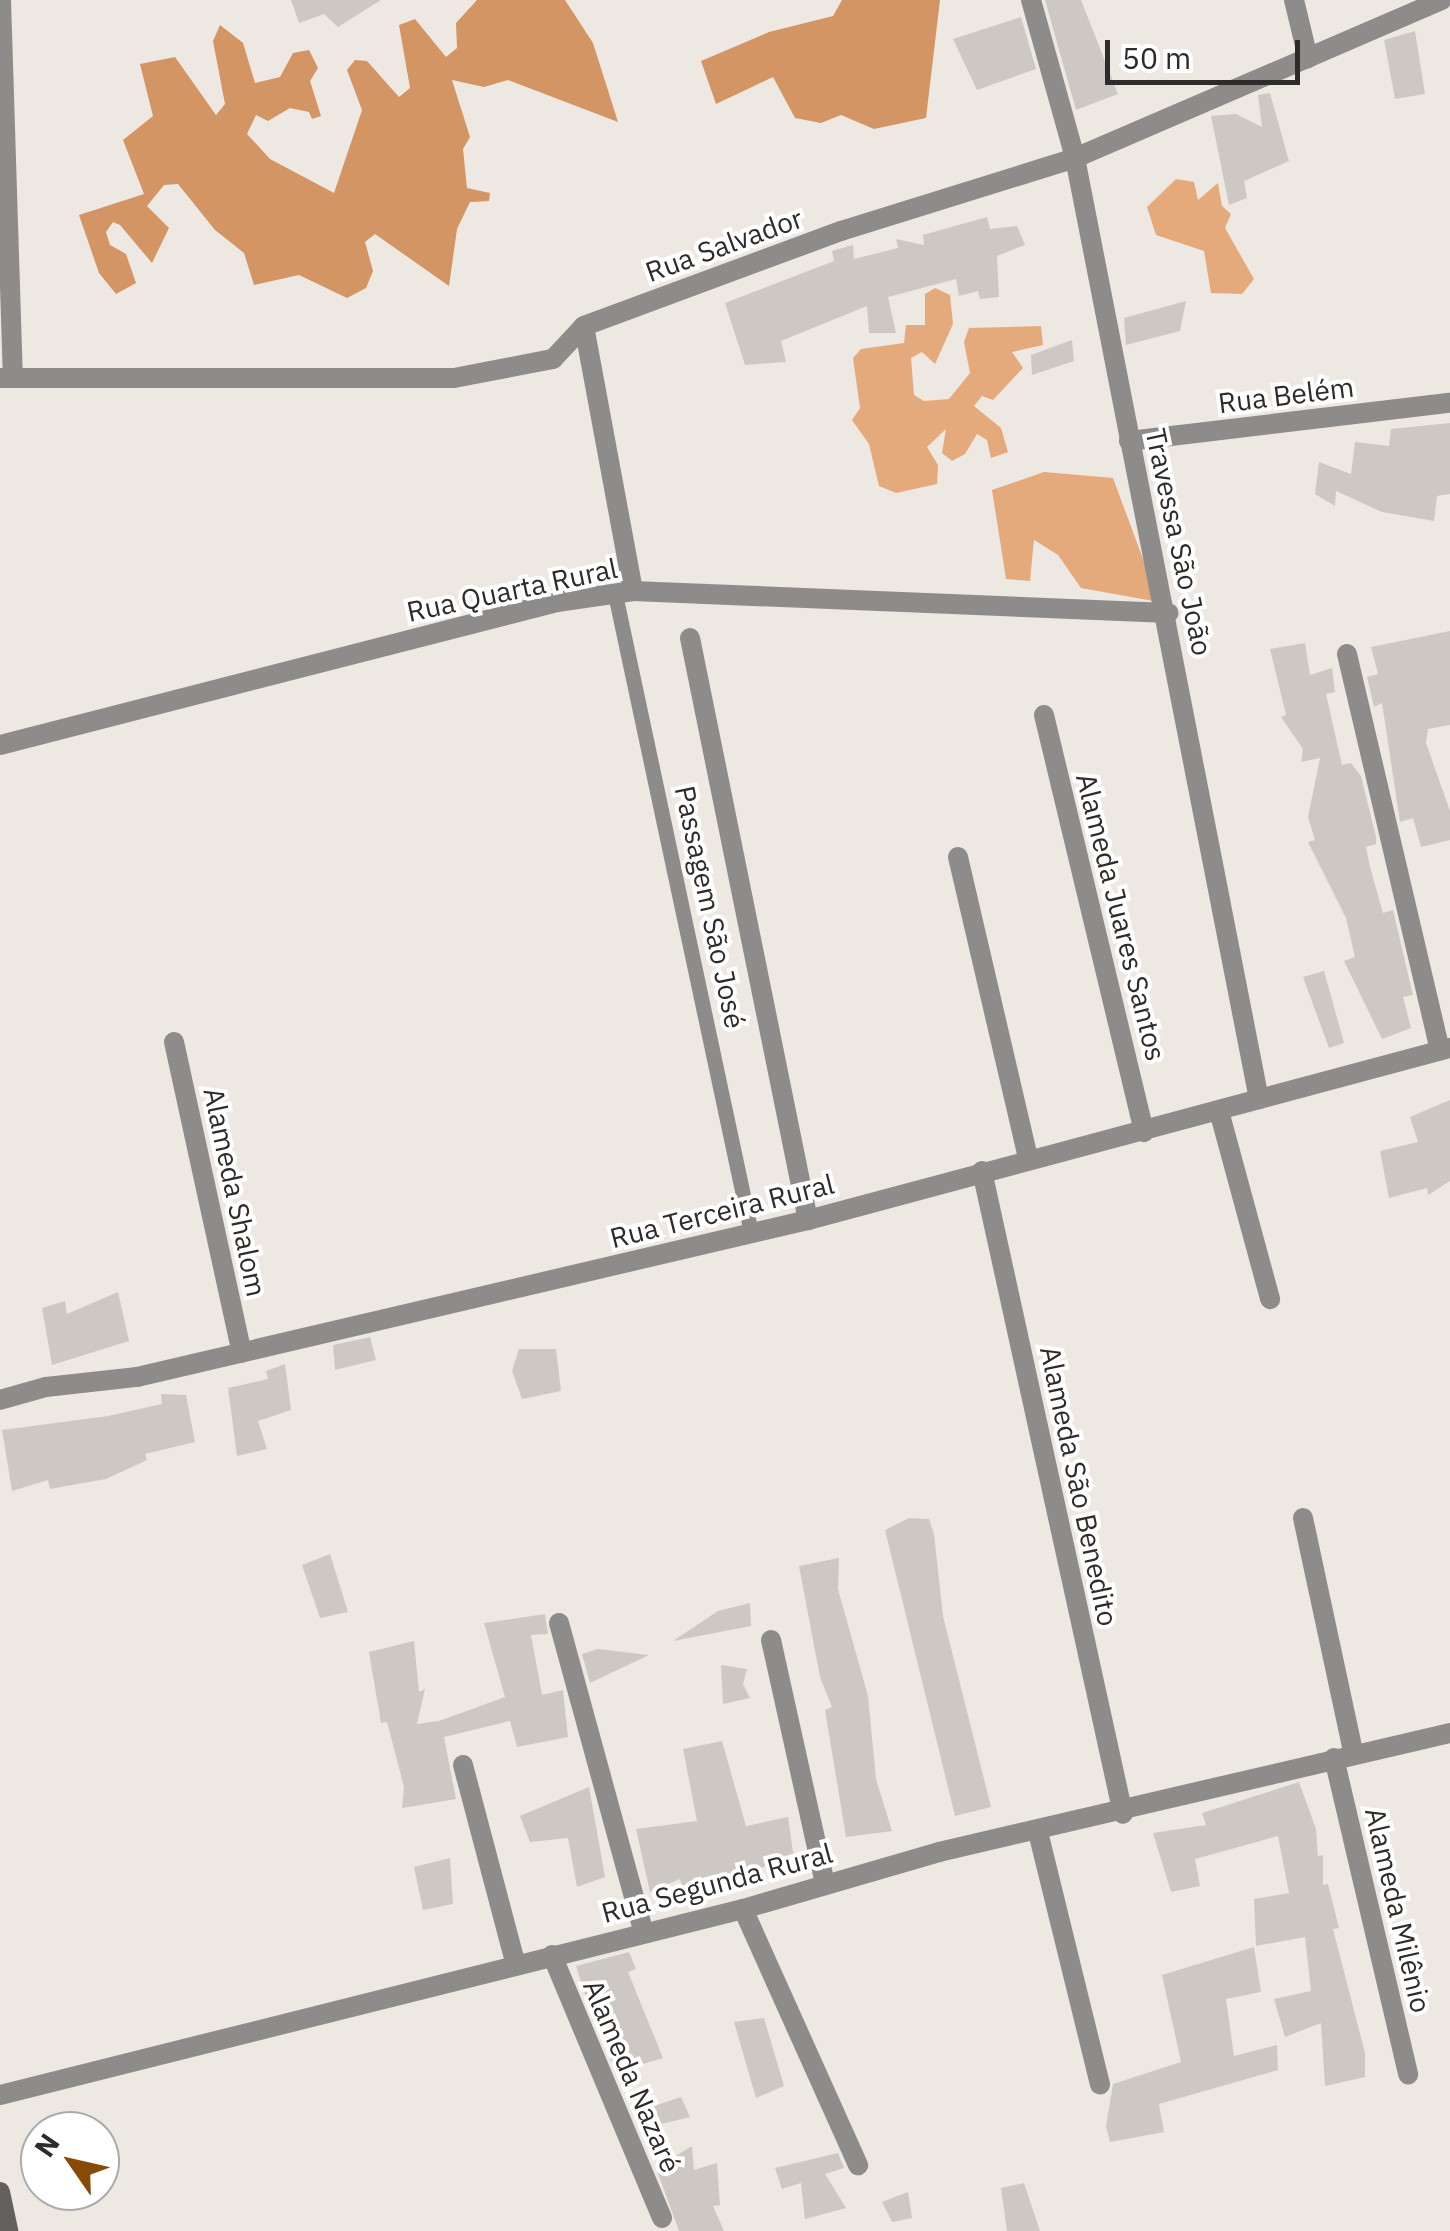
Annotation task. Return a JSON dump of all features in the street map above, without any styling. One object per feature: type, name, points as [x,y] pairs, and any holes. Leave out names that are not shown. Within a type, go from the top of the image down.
[{"type":"street","points":[[1,0],[7,378]]},
{"type":"street","name":"Travessa São João","points":[[1032,0],[1075,158],[1129,441],[1168,613],[1259,1099]]},
{"type":"street","points":[[1294,0],[1308,58]]},
{"type":"street","name":"Rua Salvador","points":[[7,378],[454,378],[552,359],[584,326],[841,232],[1075,158],[1441,0]]},
{"type":"street","name":"Passagem São José","points":[[584,326],[624,592]]},
{"type":"street","name":"Rua Belém","points":[[1129,441],[1450,403]]},
{"type":"street","name":"Rua Quarta Rural","points":[[0,745],[557,602],[624,592],[1168,613]]},
{"type":"street","points":[[690,638],[808,1220]]},
{"type":"street","points":[[1347,654],[1445,1049]]},
{"type":"street","name":"Alameda Juares Santos","points":[[1044,715],[1144,1132]]},
{"type":"street","points":[[958,857],[1028,1159]]},
{"type":"street","name":"Alameda Shalom","points":[[174,1042],[242,1352]]},
{"type":"street","name":"Rua Terceira Rural","points":[[0,1400],[242,1352],[808,1220],[1445,1049]]},
{"type":"street","points":[[1219,1112],[1270,1299]]},
{"type":"street","name":"Alameda São Benedito","points":[[982,1171],[1122,1814]]},
{"type":"street","name":"Alameda Milênio","points":[[1302,1518],[1344,1757],[1408,2074]]},
{"type":"street","points":[[559,1623],[643,1932]]},
{"type":"street","points":[[771,1640],[825,1884]]},
{"type":"street","name":"Rua Segunda Rural","points":[[0,2094],[743,1909],[825,1884],[1450,1733]]},
{"type":"street","points":[[463,1765],[516,1965]]},
{"type":"street","points":[[1038,1832],[1100,2084]]},
{"type":"street","points":[[743,1909],[858,2166]]},
{"type":"street","name":"Alameda Nazaré","points":[[552,1955],[662,2218]]},
{"type":"street","points":[[0,2192],[8,2231]]},
{"type":"lane","name":"Passagem São José","points":[[624,592],[752,1233]]},
{"type":"shaded area","points":[[477,0],[565,0],[593,43],[618,122],[508,80],[484,87],[452,80],[470,137],[463,149],[467,188],[490,193],[489,201],[470,202],[457,229],[449,286],[375,234],[365,242],[373,271],[366,288],[347,298],[299,275],[254,285],[244,253],[215,230],[178,184],[164,185],[147,206],[169,228],[152,263],[120,225],[113,222],[106,232],[110,245],[126,254],[136,283],[116,294],[99,273],[79,215],[144,194],[123,140],[153,116],[140,64],[175,57],[216,115],[225,104],[213,41],[220,25],[243,43],[255,83],[280,77],[293,53],[309,50],[318,68],[310,81],[321,116],[312,119],[309,112],[290,108],[268,121],[256,115],[247,134],[270,159],[334,193],[362,110],[347,70],[355,60],[367,61],[399,97],[410,88],[399,25],[415,19],[446,57],[457,48],[456,23]]},
{"type":"shaded area","points":[[842,0],[940,0],[926,118],[874,129],[841,115],[821,123],[795,118],[773,77],[716,104],[701,61],[769,32],[833,16]]},
{"type":"shaded area","points":[[1176,179],[1194,182],[1198,200],[1218,183],[1222,206],[1231,214],[1225,228],[1254,279],[1242,294],[1211,293],[1204,251],[1156,235],[1147,207]]},
{"type":"shaded area","points":[[935,288],[950,295],[953,324],[935,364],[922,352],[911,358],[914,395],[924,401],[949,399],[970,373],[964,342],[969,328],[1041,326],[1043,345],[1012,352],[1023,368],[993,400],[982,396],[974,406],[1001,428],[1008,452],[991,458],[987,440],[977,434],[965,454],[952,461],[942,453],[946,429],[927,447],[938,465],[937,484],[896,493],[879,486],[869,444],[852,420],[860,408],[853,358],[861,349],[904,343],[906,325],[925,325],[925,294]]},
{"type":"shaded area","points":[[1044,472],[1113,478],[1159,602],[1081,588],[1058,555],[1034,540],[1030,581],[1006,579],[992,490]]},
{"type":"building","points":[[291,0],[381,0],[338,27],[324,14],[299,23]]},
{"type":"building","points":[[1045,0],[1081,0],[1118,94],[1076,110]]},
{"type":"building","points":[[1021,17],[1036,69],[977,90],[953,39]]},
{"type":"building","points":[[1415,31],[1425,94],[1395,99],[1384,40]]},
{"type":"building","points":[[1270,93],[1289,161],[1244,181],[1247,198],[1229,205],[1211,116],[1236,114],[1262,127],[1258,95]]},
{"type":"building","points":[[987,217],[990,229],[1017,226],[1025,245],[997,256],[999,297],[980,299],[978,291],[959,296],[956,279],[888,297],[896,333],[869,333],[867,306],[781,341],[786,362],[745,365],[725,303],[834,261],[832,251],[853,245],[854,259],[898,248],[896,239],[924,245],[923,235]]},
{"type":"building","points":[[1186,301],[1180,331],[1126,345],[1124,318]]},
{"type":"building","points":[[1072,340],[1074,361],[1032,375],[1031,355]]},
{"type":"building","points":[[1450,423],[1450,494],[1437,496],[1434,521],[1382,512],[1336,491],[1335,506],[1315,494],[1319,462],[1351,474],[1355,442],[1389,446],[1391,429]]},
{"type":"building","points":[[1450,631],[1450,725],[1428,729],[1426,743],[1450,811],[1450,840],[1421,847],[1413,818],[1400,822],[1382,703],[1374,707],[1367,677],[1378,674],[1371,647]]},
{"type":"building","points":[[1305,643],[1310,675],[1332,668],[1335,692],[1326,694],[1342,765],[1351,763],[1361,776],[1376,837],[1376,844],[1366,847],[1370,867],[1383,913],[1393,910],[1413,995],[1403,997],[1411,1028],[1382,1039],[1344,961],[1355,957],[1346,918],[1308,842],[1315,840],[1308,817],[1320,758],[1301,762],[1303,749],[1281,717],[1286,715],[1270,649]]},
{"type":"building","points":[[1324,971],[1344,1043],[1329,1048],[1303,977]]},
{"type":"building","points":[[1450,1100],[1450,1181],[1428,1195],[1427,1188],[1389,1198],[1380,1151],[1418,1142],[1410,1117]]},
{"type":"building","points":[[118,1292],[129,1341],[52,1365],[42,1308],[65,1301],[67,1314]]},
{"type":"building","points":[[370,1337],[376,1360],[335,1370],[333,1345]]},
{"type":"building","points":[[519,1349],[556,1349],[561,1391],[522,1399],[512,1371]]},
{"type":"building","points":[[285,1364],[291,1410],[258,1421],[267,1449],[237,1456],[228,1388],[268,1379],[266,1371]]},
{"type":"building","points":[[161,1394],[186,1395],[195,1442],[145,1454],[147,1460],[106,1479],[50,1489],[48,1480],[12,1491],[2,1430],[108,1416],[162,1404]]},
{"type":"building","points":[[909,1518],[929,1519],[934,1534],[943,1616],[991,1807],[955,1816],[885,1530]]},
{"type":"building","points":[[330,1554],[348,1612],[320,1618],[302,1565]]},
{"type":"building","points":[[839,1558],[838,1589],[868,1696],[876,1779],[892,1831],[846,1837],[825,1710],[832,1707],[820,1677],[799,1566]]},
{"type":"building","points":[[750,1603],[751,1626],[673,1641],[718,1611]]},
{"type":"building","points":[[545,1614],[548,1634],[531,1635],[542,1695],[563,1690],[568,1737],[517,1747],[510,1721],[444,1737],[456,1799],[402,1808],[404,1787],[387,1722],[381,1723],[369,1652],[414,1641],[419,1692],[425,1689],[417,1724],[439,1721],[505,1697],[484,1623]]},
{"type":"building","points":[[598,1649],[649,1655],[590,1683],[582,1654]]},
{"type":"building","points":[[721,1665],[747,1669],[743,1684],[750,1698],[723,1704]]},
{"type":"building","points":[[722,1741],[746,1826],[788,1817],[794,1859],[708,1882],[682,1886],[680,1879],[650,1892],[636,1829],[697,1821],[683,1749]]},
{"type":"building","points":[[1299,1782],[1316,1829],[1318,1856],[1323,1855],[1323,1885],[1328,1884],[1339,1928],[1333,1929],[1365,2053],[1365,2077],[1325,2086],[1321,2023],[1285,2037],[1274,1999],[1311,1991],[1305,1937],[1256,1946],[1254,1899],[1289,1893],[1278,1836],[1195,1859],[1200,1886],[1171,1892],[1153,1833],[1206,1825],[1202,1813]]},
{"type":"building","points":[[589,1787],[605,1877],[577,1887],[568,1838],[530,1842],[520,1816]]},
{"type":"building","points":[[450,1858],[453,1904],[423,1910],[414,1867]]},
{"type":"building","points":[[1254,1947],[1261,1992],[1226,1999],[1234,2056],[1277,2045],[1278,2070],[1159,2104],[1164,2132],[1110,2142],[1106,2126],[1113,2084],[1181,2062],[1162,1975]]},
{"type":"building","points":[[629,1952],[636,1969],[628,1972],[663,2058],[616,2072],[607,2051],[616,2049],[601,2011],[591,2013],[576,1966]]},
{"type":"building","points":[[764,2018],[784,2086],[756,2098],[734,2022]]},
{"type":"building","points":[[681,2097],[690,2117],[657,2125],[654,2106]]},
{"type":"building","points":[[692,2146],[694,2170],[717,2163],[720,2205],[713,2206],[724,2231],[679,2231],[656,2168]]},
{"type":"building","points":[[838,2153],[844,2168],[825,2174],[846,2208],[805,2219],[801,2183],[782,2189],[775,2168]]},
{"type":"building","points":[[1024,2183],[1040,2231],[1007,2231],[1001,2188]]},
{"type":"building","points":[[908,2192],[912,2218],[892,2222],[882,2202]]}]
